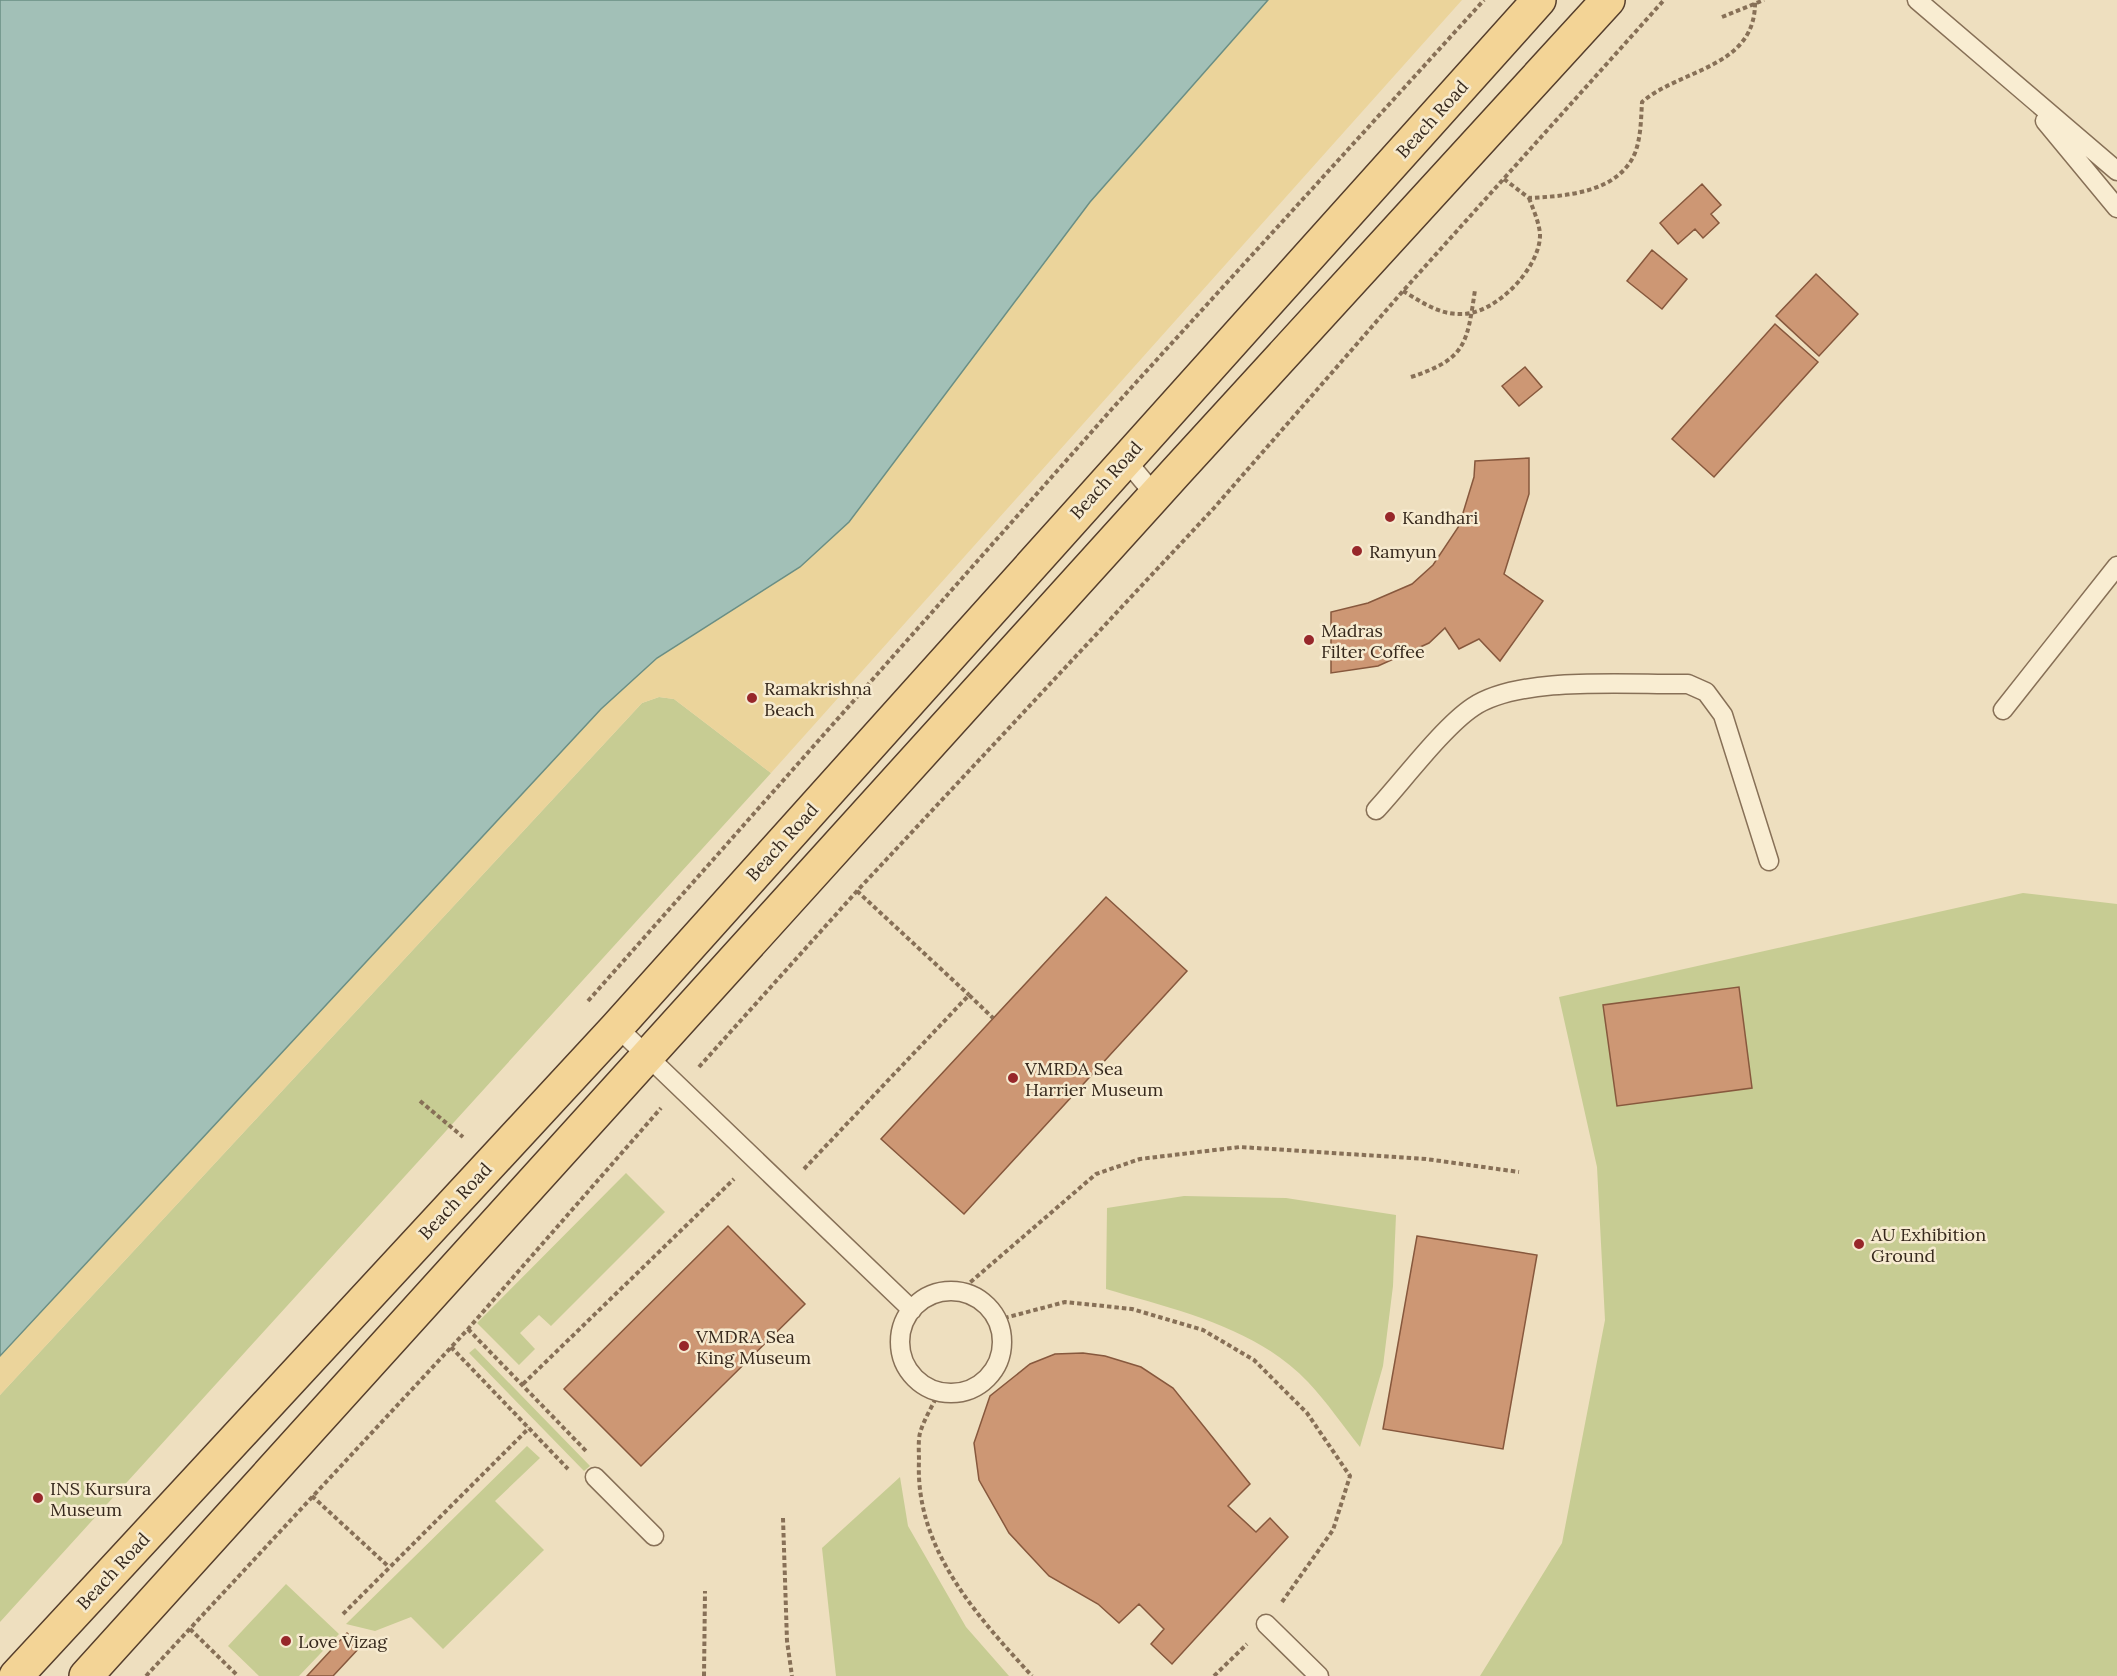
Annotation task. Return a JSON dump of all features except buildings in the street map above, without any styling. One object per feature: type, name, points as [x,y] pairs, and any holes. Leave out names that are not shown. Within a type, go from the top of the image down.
[{"type":"main road","name":"Beach Road","points":[[16,1676],[617,1027],[1539,0]]},
{"type":"main road","points":[[86,1676],[1155,495],[1608,0]]},
{"type":"lane","points":[[1917,0],[2117,171]]},
{"type":"lane","points":[[2013,82],[2117,207]]},
{"type":"lane","points":[[1125,459],[1155,495]]},
{"type":"lane","points":[[2003,710],[2117,566]]},
{"type":"lane","points":[[1376,810],[1471,708],[1495,695],[1532,686],[1688,684],[1706,692],[1723,715],[1769,861]]},
{"type":"lane","points":[[617,1027],[912,1310]]},
{"type":"lane","points":[[941,1292],[959,1292],[975,1297],[988,1307],[997,1320],[1002,1335],[1001,1352],[996,1367],[986,1380],[972,1389],[956,1393],[939,1392],[924,1385],[911,1374],[903,1359],[900,1342],[903,1325],[912,1310],[925,1299],[941,1292]]},
{"type":"lane","points":[[586,1477],[654,1536]]},
{"type":"lane","points":[[1266,1624],[1319,1676]]},
{"type":"path","points":[[582,1008],[1111,410],[1484,0]]},
{"type":"path","points":[[146,1676],[468,1329],[857,891],[1214,508],[1403,291],[1664,0]]},
{"type":"path","points":[[1722,17],[1755,1],[1764,0]]},
{"type":"path","points":[[1529,198],[1588,192],[1628,166],[1635,152],[1642,102],[1656,90],[1704,70],[1748,38],[1755,1]]},
{"type":"path","points":[[1403,291],[1436,311],[1464,315],[1490,306],[1515,287],[1537,254],[1540,232],[1529,198],[1504,179]]},
{"type":"path","points":[[1411,378],[1446,364],[1462,348],[1475,290]]},
{"type":"path","points":[[857,891],[993,1018]]},
{"type":"path","points":[[785,1190],[969,995]]},
{"type":"path","points":[[420,1101],[463,1137]]},
{"type":"path","points":[[455,1146],[471,1129]]},
{"type":"path","points":[[959,1292],[1096,1174],[1140,1159],[1240,1147],[1426,1159],[1519,1173]]},
{"type":"path","points":[[523,1384],[702,1213],[753,1159]]},
{"type":"path","points":[[997,1320],[1065,1302],[1132,1309],[1203,1330],[1254,1360],[1307,1413],[1350,1476],[1333,1530],[1266,1624],[1214,1676]]},
{"type":"path","points":[[468,1329],[587,1452]]},
{"type":"path","points":[[451,1347],[529,1428],[586,1477]]},
{"type":"path","points":[[939,1392],[920,1434],[918,1488],[932,1543],[958,1586],[996,1637],[1032,1676]]},
{"type":"path","points":[[343,1614],[529,1428]]},
{"type":"path","points":[[312,1496],[389,1567]]},
{"type":"path","points":[[783,1518],[787,1641],[792,1676]]},
{"type":"path","points":[[704,1676],[705,1591]]},
{"type":"path","points":[[190,1629],[238,1676]]},
{"type":"green space","points":[[659,697],[674,699],[771,773],[0,1622],[0,1395],[642,703]]},
{"type":"green space","name":"AU Exhibition Ground","points":[[2023,893],[2117,904],[2117,1676],[1480,1676],[1562,1543],[1605,1320],[1597,1167],[1559,997]]},
{"type":"green space","points":[[626,1173],[665,1212],[551,1326],[539,1315],[520,1333],[535,1349],[519,1365],[477,1323]]},
{"type":"green space","points":[[1184,1196],[1286,1198],[1396,1215],[1393,1286],[1383,1366],[1360,1447],[1308,1382],[1264,1347],[1240,1334],[1187,1313],[1106,1289],[1107,1208]]},
{"type":"green space","points":[[475,1348],[590,1466],[584,1471],[469,1353]]},
{"type":"green space","points":[[527,1446],[540,1458],[495,1501],[544,1550],[443,1649],[411,1617],[375,1631],[346,1624]]},
{"type":"green space","points":[[900,1477],[908,1526],[966,1627],[1009,1676],[836,1676],[822,1548]]},
{"type":"green space","points":[[286,1584],[339,1634],[299,1676],[259,1676],[228,1646]]},
{"type":"sand","name":"Ramakrishna Beach","points":[[1268,0],[1462,0],[771,773],[674,699],[659,697],[642,703],[0,1395],[0,1356],[601,709],[657,658],[800,567],[849,522],[1090,202]]},
{"type":"water","points":[[0,0],[1268,0],[1090,202],[849,522],[800,567],[657,658],[601,709],[0,1356]]},
{"type":"place","name":"Kandhari","points":[[1390,517]]},
{"type":"place","name":"Ramyun","points":[[1357,551]]},
{"type":"place","name":"Madras Filter Coffee","points":[[1309,640]]},
{"type":"place","name":"Ramakrishna Beach","points":[[752,698]]},
{"type":"place","name":"VMRDA Sea Harrier Museum","points":[[1013,1078]]},
{"type":"place","name":"AU Exhibition Ground","points":[[1859,1244]]},
{"type":"place","name":"VMDRA Sea King Museum","points":[[684,1346]]},
{"type":"place","name":"INS Kursura Museum","points":[[38,1498]]},
{"type":"place","name":"Love Vizag","points":[[286,1641]]}]
